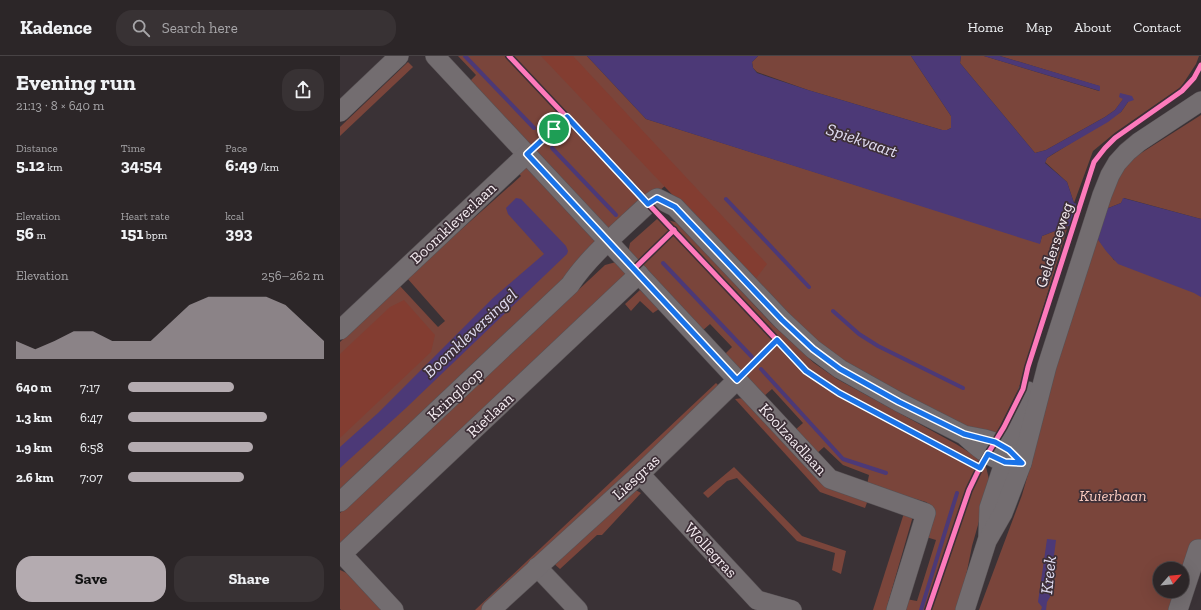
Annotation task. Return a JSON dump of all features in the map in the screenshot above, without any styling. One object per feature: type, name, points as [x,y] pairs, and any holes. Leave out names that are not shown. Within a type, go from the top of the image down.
[{"type":"street","points":[[340,112],[400,56]]},
{"type":"street","name":"Koolzaadlaan","points":[[435,56],[830,479],[926,513],[896,610]]},
{"type":"street","name":"Gelderseweg","points":[[965,610],[987,541],[989,508],[1012,458],[1082,246],[1106,162],[1113,153],[1135,134],[1180,104],[1201,85]]},
{"type":"street","name":"Gelderseweg","points":[[1098,194],[1117,163],[1127,152],[1139,142],[1201,101]]},
{"type":"street","name":"Boomkleverlaan","points":[[340,330],[527,154]]},
{"type":"street","name":"Kringloop","points":[[340,502],[570,285],[586,278],[613,246],[662,207],[671,204],[782,320],[813,349],[840,369],[859,380],[899,402],[964,434],[979,448],[1012,458]]},
{"type":"street","name":"Rietlaan","points":[[341,555],[639,274]]},
{"type":"street","name":"Liesgras","points":[[491,610],[536,567],[640,474],[737,380]]},
{"type":"street","name":"Wollegras","points":[[640,474],[757,600],[792,610]]},
{"type":"street","points":[[1178,610],[1198,549],[1201,549]]},
{"type":"street","points":[[341,555],[394,610]]},
{"type":"street","points":[[536,567],[578,610]]},
{"type":"green space","points":[[458,56],[587,56],[646,119],[1040,243],[1042,236],[1068,226],[1019,388],[996,434],[984,433],[947,419],[869,379],[791,321],[665,186],[610,231],[467,84],[476,75]]},
{"type":"green space","points":[[758,56],[911,56],[951,116],[951,128],[942,130],[808,90],[757,72],[753,68],[752,62]]},
{"type":"green space","points":[[961,56],[984,56],[1099,91],[1099,86],[1000,56],[1199,56],[1196,64],[1181,87],[1116,132],[1093,151],[1074,203],[1067,182],[1045,162],[1047,158],[1121,112],[1128,102],[1124,98],[1115,110],[1105,117],[1046,150],[1035,153],[960,63]]},
{"type":"green space","points":[[408,62],[413,67],[340,136],[340,127]]},
{"type":"green space","points":[[1201,115],[1201,219],[1124,198],[1121,203],[1101,211],[1116,169]]},
{"type":"green space","points":[[522,167],[531,168],[598,241],[584,261],[340,495],[340,342],[400,286],[438,327],[445,321],[407,278],[521,176],[516,170]]},
{"type":"green space","points":[[657,219],[678,223],[771,323],[814,363],[837,379],[956,444],[978,458],[986,467],[990,483],[972,546],[964,586],[957,610],[902,610],[906,599],[917,601],[936,540],[926,537],[933,513],[930,505],[926,502],[867,485],[869,475],[843,465],[824,447],[816,454],[794,431],[803,423],[772,389],[763,397],[724,355],[732,347],[710,324],[702,331],[628,253],[630,243]]},
{"type":"green space","name":"Kuierbaan","points":[[1094,234],[1114,260],[1201,291],[1201,542],[1189,577],[1189,562],[1153,562],[1153,598],[1182,598],[1178,610],[979,610],[1022,495],[1035,450],[1035,419]]},
{"type":"green space","points":[[616,262],[627,275],[340,550],[340,513],[605,265]]},
{"type":"green space","points":[[640,290],[659,309],[653,313],[640,301],[631,311],[625,304]]},
{"type":"green space","points":[[716,383],[722,389],[486,610],[475,610]]},
{"type":"green space","points":[[743,398],[868,500],[865,508],[820,492],[735,399]]},
{"type":"green space","points":[[734,467],[802,536],[846,551],[841,574],[832,570],[835,553],[797,541],[737,478],[727,481],[708,498],[703,493]]},
{"type":"green space","points":[[632,488],[641,493],[602,535],[597,535],[560,569],[552,562]]},
{"type":"green space","points":[[904,513],[913,516],[886,610],[873,610]]},
{"type":"green space","points":[[340,570],[349,574],[383,610],[341,610]]},
{"type":"shaded area","points":[[541,56],[573,56],[767,264],[754,281]]},
{"type":"shaded area","points":[[404,300],[435,335],[431,352],[340,438],[340,354],[390,307]]},
{"type":"water","name":"Spiekvaart","points":[[587,56],[758,56],[752,62],[753,68],[757,73],[808,90],[942,130],[947,130],[951,128],[951,116],[911,56],[961,56],[960,63],[1035,153],[1046,150],[1115,110],[1123,99],[1119,97],[1120,93],[1132,96],[1134,100],[1128,102],[1121,112],[1108,122],[1047,158],[1045,163],[1067,182],[1074,203],[1101,211],[1121,203],[1123,198],[1201,219],[1201,297],[1118,264],[1106,251],[1094,234],[1068,226],[1042,236],[1040,244],[646,119]]},
{"type":"water","points":[[984,56],[1000,56],[1100,86],[1100,91]]},
{"type":"water","name":"Boomkleversingel","points":[[516,198],[521,199],[566,246],[568,251],[567,254],[406,408],[340,468],[340,447],[378,413],[493,298],[544,254],[508,214],[506,208]]},
{"type":"water","name":"Kreek","points":[[1047,539],[1056,540],[1050,597],[1047,602],[1046,610],[1041,610],[1042,607],[1038,602]]},
{"type":"pier","points":[[1078,202],[1101,209],[1093,236],[1070,228]]},
{"type":"waterway","points":[[465,56],[534,128]]},
{"type":"waterway","points":[[552,148],[616,215]]},
{"type":"waterway","points":[[726,199],[809,287]]},
{"type":"waterway","points":[[663,263],[752,357]]},
{"type":"waterway","points":[[833,311],[859,334],[878,346],[963,388]]},
{"type":"waterway","points":[[761,369],[843,459],[886,473]]},
{"type":"waterway","points":[[921,610],[957,493]]},
{"type":"cycle path","points":[[509,56],[806,371],[839,393],[980,468]]},
{"type":"cycle path","points":[[928,610],[969,490],[981,465],[1004,427],[1023,389],[1028,367],[1094,162],[1115,138],[1182,91],[1194,78],[1201,65]]},
{"type":"cycle path","points":[[527,154],[567,117]]},
{"type":"cycle path","points":[[634,269],[674,230]]},
{"type":"cycle path","points":[[737,380],[777,340]]},
{"type":"route","points":[[567,117],[648,204],[657,198],[675,207],[782,320],[813,349],[840,369],[899,402],[964,434],[995,442],[1009,450],[1022,463],[1005,462],[988,454],[980,468],[839,393],[806,371],[777,340],[737,380],[527,154],[554,129],[567,117]]}]
